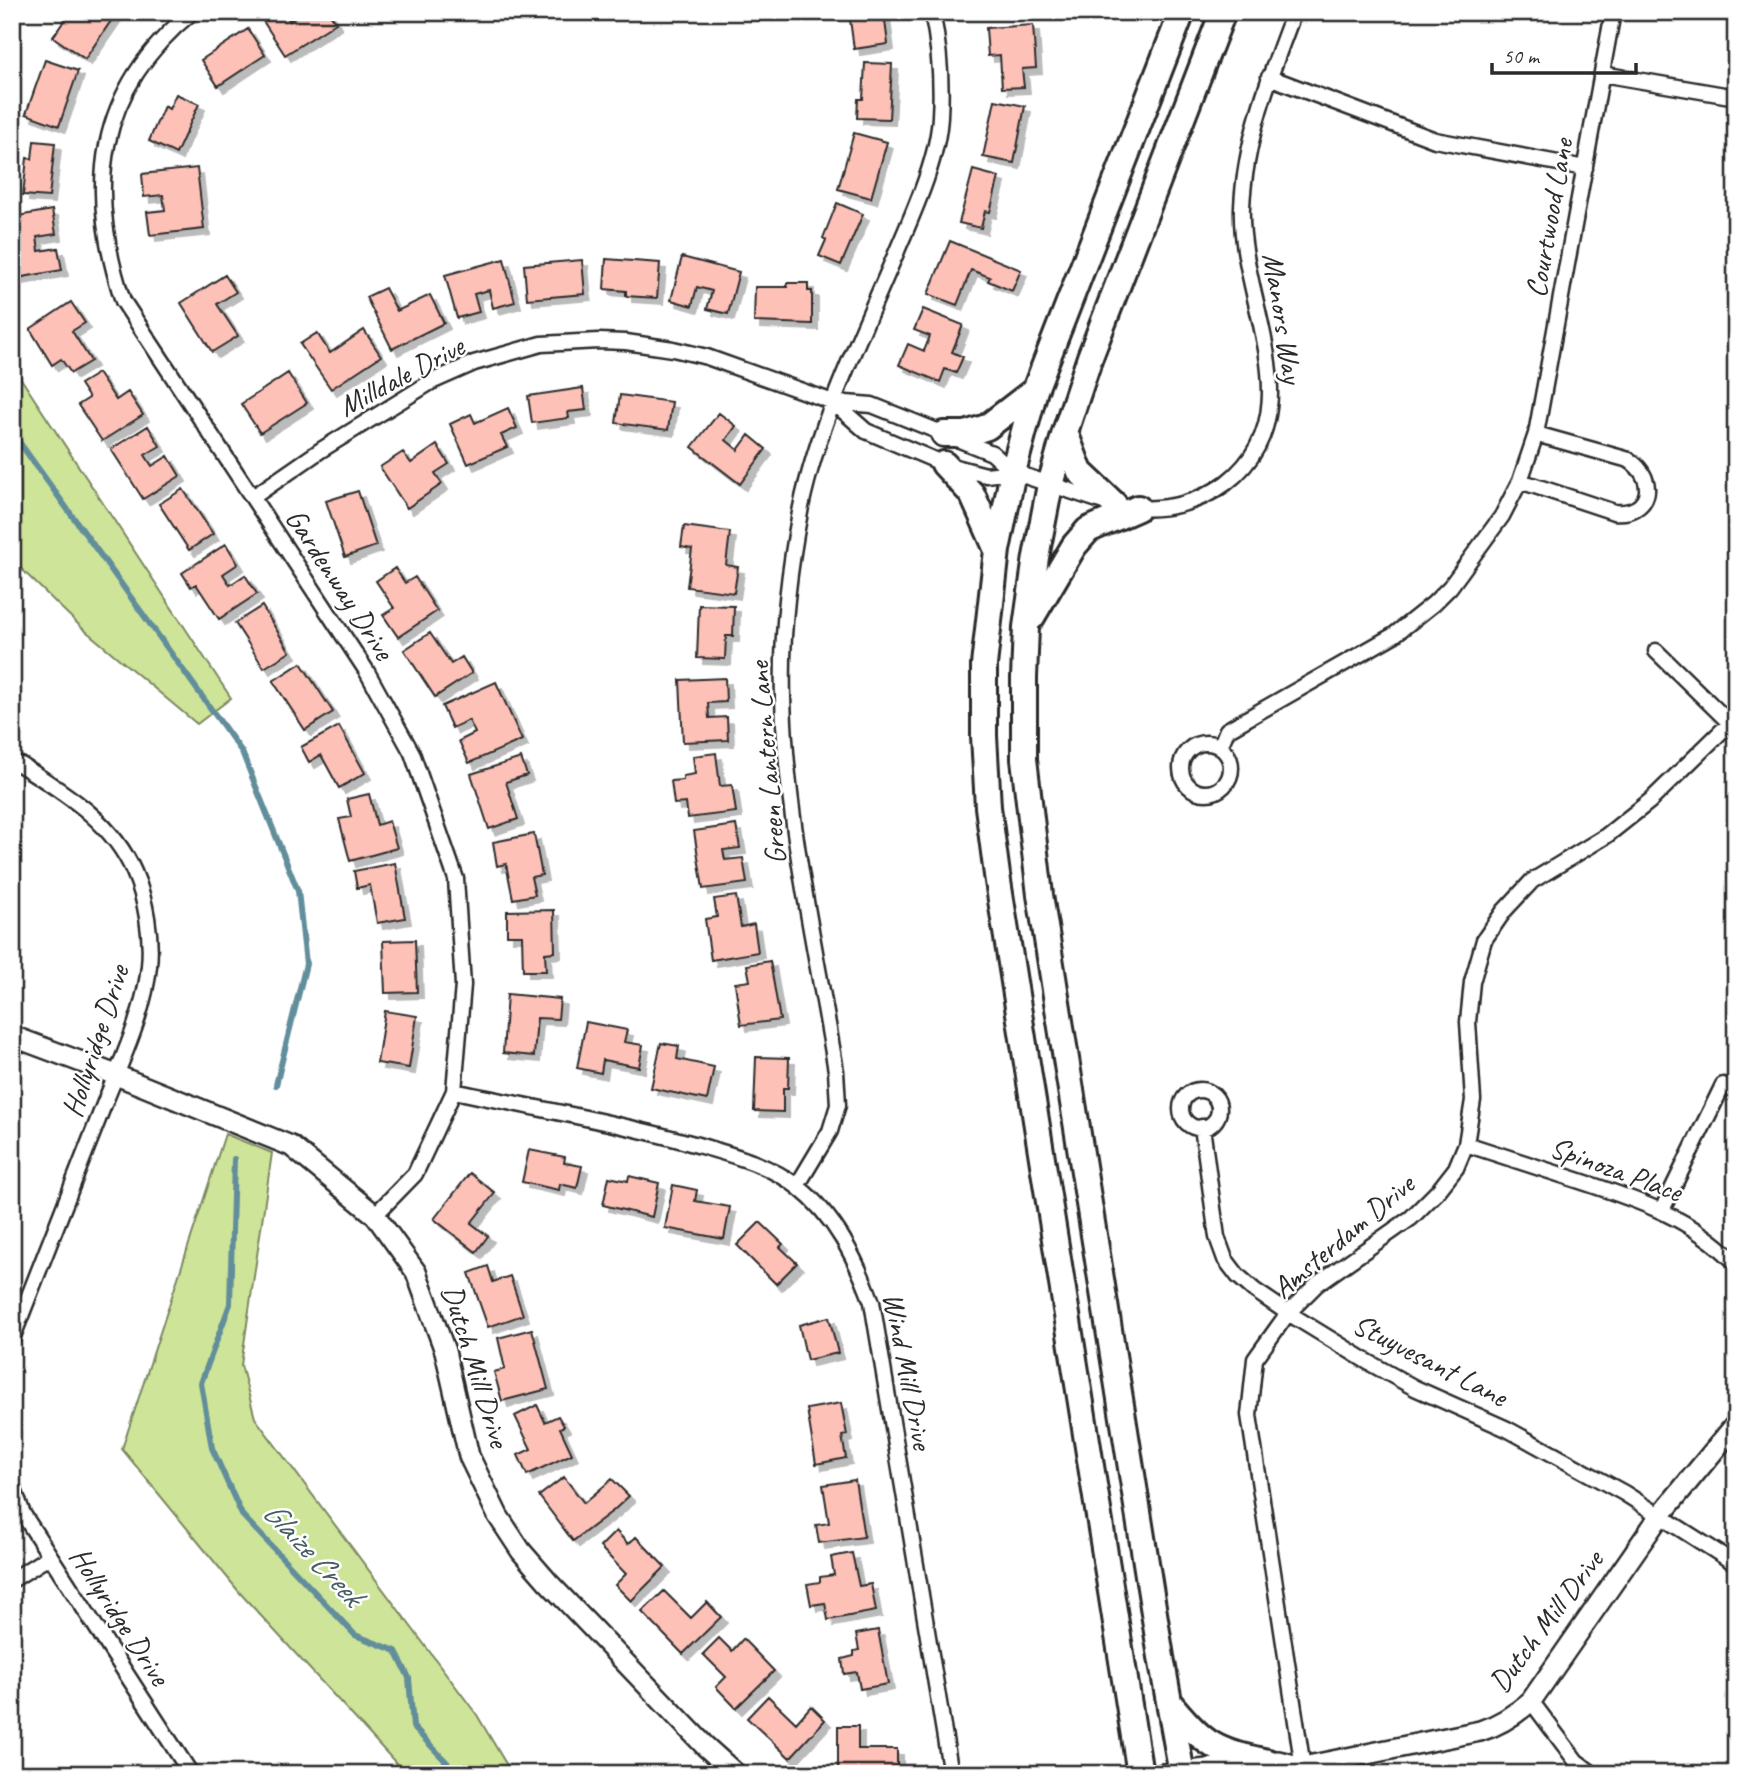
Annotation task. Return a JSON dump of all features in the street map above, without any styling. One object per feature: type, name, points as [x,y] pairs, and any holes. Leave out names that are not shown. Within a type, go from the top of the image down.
[{"type":"highway","points":[[1140,1774],[1007,945],[988,807],[984,665],[997,550],[1013,472],[1035,390],[1182,12]]},
{"type":"highway","points":[[1182,1773],[1031,830],[1024,759],[1027,626],[1041,526],[1065,432],[1090,357],[1223,12]]},
{"type":"highway","points":[[944,434],[966,434],[987,427],[1035,390]]},
{"type":"highway","points":[[1065,432],[1080,472],[1114,505]]},
{"type":"highway","points":[[944,464],[972,494],[997,550]]},
{"type":"highway","points":[[1027,626],[1074,546],[1088,530],[1138,508]]},
{"type":"highway","points":[[1171,1706],[1198,1736],[1216,1748],[1231,1755],[1268,1762]]},
{"type":"street","name":"Gardenway Drive","points":[[192,12],[170,30],[149,55],[129,82],[113,118],[103,169],[110,264],[122,301],[366,670],[412,753],[456,879],[463,985],[454,1091],[415,1174],[375,1215]]},
{"type":"street","name":"Green Lantern Lane","points":[[797,1186],[830,1131],[838,1105],[836,1071],[793,814],[783,699],[783,641],[802,506],[833,402],[916,206],[932,156],[940,118],[938,38],[932,12]]},
{"type":"street","name":"Manors Way","points":[[1013,472],[1114,505],[1161,508],[1189,503],[1214,492],[1236,475],[1255,453],[1270,413],[1270,370],[1247,265],[1242,209],[1258,110],[1294,12]]},
{"type":"street","name":"Courtwood Lane","points":[[1220,747],[1227,730],[1394,635],[1433,604],[1450,587],[1503,516],[1520,481],[1536,434],[1613,12]]},
{"type":"street","points":[[1602,74],[1736,97]]},
{"type":"street","points":[[1269,77],[1435,140],[1585,168]]},
{"type":"street","name":"Milldale Drive","points":[[253,498],[321,450],[431,382],[474,363],[541,344],[613,342],[673,349],[707,358],[833,402],[872,405],[992,453],[1013,472]]},
{"type":"street","name":"Milldale Drive","points":[[833,402],[866,431],[944,464],[986,475],[1013,472]]},
{"type":"street","points":[[1520,481],[1614,512],[1632,510],[1640,505],[1646,494],[1646,476],[1641,468],[1629,460],[1536,434]]},
{"type":"street","points":[[1656,651],[1733,726]]},
{"type":"street","name":"Amsterdam Drive","points":[[1301,1772],[1249,1415],[1255,1359],[1288,1313],[1317,1284],[1411,1218],[1456,1168],[1466,1144],[1473,1100],[1468,1022],[1472,982],[1484,940],[1504,911],[1532,881],[1606,836],[1650,801],[1733,726]]},
{"type":"street","name":"Hollyridge Drive","points":[[12,764],[20,765],[68,795],[100,821],[115,840],[134,872],[140,890],[148,936],[149,964],[144,996],[116,1075],[16,1315],[12,1339]]},
{"type":"street","name":"Dutch Mill Drive","points":[[12,1036],[291,1146],[375,1215],[416,1272],[445,1351],[470,1456],[498,1516],[521,1551],[548,1582],[705,1746],[736,1774]]},
{"type":"street","points":[[1662,1210],[1723,1085]]},
{"type":"street","name":"Wind Mill Drive","points":[[454,1091],[583,1118],[746,1158],[797,1186],[821,1210],[849,1247],[872,1302],[951,1774]]},
{"type":"street","name":"Stuyvesant Lane","points":[[1202,1128],[1213,1216],[1225,1259],[1238,1276],[1288,1313],[1368,1362],[1415,1388],[1507,1429],[1624,1493],[1736,1564]]},
{"type":"street","name":"Spinoza Place","points":[[1466,1144],[1662,1210],[1693,1227],[1719,1246],[1736,1263]]},
{"type":"street","name":"Dutch Mill Drive","points":[[1163,1774],[1278,1761],[1301,1772],[1480,1731],[1500,1724],[1531,1701],[1659,1517],[1736,1424]]},
{"type":"street","name":"Hollyridge Drive","points":[[12,1484],[23,1514],[191,1774]]},
{"type":"street","points":[[12,1580],[50,1556]]},
{"type":"street","points":[[1531,1701],[1576,1761],[1593,1774]]},
{"type":"green space","points":[[12,365],[231,698],[197,724],[81,627],[12,560]]},
{"type":"green space","points":[[225,1134],[272,1153],[241,1365],[255,1418],[477,1715],[512,1774],[406,1774],[240,1593],[122,1449]]},
{"type":"building","points":[[70,12],[117,12],[85,59],[53,37]]},
{"type":"building","points":[[269,12],[284,12],[290,21],[302,12],[329,12],[336,23],[285,55],[261,18]]},
{"type":"building","points":[[849,12],[884,13],[888,44],[854,49]]},
{"type":"building","points":[[1033,25],[1036,68],[1022,69],[1024,87],[1002,88],[1000,55],[988,56],[986,28]]},
{"type":"building","points":[[248,29],[265,55],[218,86],[201,60]]},
{"type":"building","points":[[45,60],[78,71],[59,126],[26,114]]},
{"type":"building","points":[[865,63],[892,64],[889,119],[857,118],[858,99],[863,99]]},
{"type":"building","points":[[176,94],[199,104],[176,154],[149,141],[164,106],[169,109]]},
{"type":"building","points":[[995,100],[1025,106],[1014,163],[983,157]]},
{"type":"building","points":[[854,133],[887,142],[871,198],[838,189]]},
{"type":"building","points":[[34,141],[55,143],[49,197],[23,195],[27,158],[32,159]]},
{"type":"building","points":[[197,168],[204,229],[150,235],[147,212],[165,210],[163,195],[144,197],[142,174]]},
{"type":"building","points":[[973,170],[999,177],[990,212],[985,211],[981,228],[959,223]]},
{"type":"building","points":[[837,203],[863,214],[841,265],[819,256]]},
{"type":"building","points":[[52,210],[56,234],[37,237],[39,251],[58,248],[62,270],[17,278],[12,251],[12,217]]},
{"type":"building","points":[[950,241],[1021,270],[1012,291],[988,281],[990,277],[971,270],[957,305],[928,294]]},
{"type":"building","points":[[682,257],[739,272],[728,314],[707,309],[712,291],[697,287],[692,306],[671,300]]},
{"type":"building","points":[[504,259],[515,302],[493,308],[489,290],[474,294],[479,312],[457,318],[445,275]]},
{"type":"building","points":[[606,259],[660,263],[657,298],[626,296],[626,291],[604,289]]},
{"type":"building","points":[[582,260],[585,294],[527,299],[524,265]]},
{"type":"building","points":[[225,275],[236,292],[217,304],[238,336],[212,352],[181,303]]},
{"type":"building","points":[[787,283],[808,283],[808,291],[812,291],[812,324],[754,322],[755,287],[787,287]]},
{"type":"building","points":[[385,288],[397,311],[430,295],[444,323],[392,349],[366,297]]},
{"type":"building","points":[[71,302],[85,323],[72,331],[91,361],[71,373],[61,359],[52,365],[30,329]]},
{"type":"building","points":[[923,309],[963,325],[952,352],[963,357],[956,373],[945,369],[940,382],[899,365],[908,344],[924,351],[930,336],[914,330]]},
{"type":"building","points":[[364,330],[381,356],[331,389],[300,344],[317,333],[330,353]]},
{"type":"building","points":[[98,373],[116,400],[128,392],[143,415],[102,441],[78,405],[89,398],[80,384]]},
{"type":"building","points":[[288,373],[307,403],[260,433],[241,404]]},
{"type":"building","points":[[583,388],[586,410],[568,412],[569,418],[532,423],[528,396]]},
{"type":"building","points":[[620,395],[672,402],[668,430],[616,423]]},
{"type":"building","points":[[508,408],[517,428],[501,435],[507,447],[468,464],[450,424],[471,414],[475,423]]},
{"type":"building","points":[[719,413],[736,426],[726,440],[738,450],[749,435],[766,449],[740,484],[692,447]]},
{"type":"building","points":[[148,426],[160,446],[145,455],[152,466],[168,456],[180,476],[143,499],[111,449]]},
{"type":"building","points":[[437,445],[449,464],[435,473],[442,484],[407,508],[380,467],[403,452],[411,463]]},
{"type":"building","points":[[183,489],[213,534],[189,550],[159,504]]},
{"type":"building","points":[[358,491],[376,546],[345,557],[326,501]]},
{"type":"building","points":[[684,526],[730,532],[726,565],[738,567],[734,593],[687,587],[692,549],[681,547]]},
{"type":"building","points":[[226,544],[238,564],[223,574],[230,585],[245,575],[257,594],[219,619],[196,584],[191,587],[182,573]]},
{"type":"building","points":[[395,568],[405,583],[415,577],[437,611],[398,637],[383,615],[394,608],[376,581]]},
{"type":"building","points":[[699,605],[734,606],[733,636],[726,636],[725,659],[697,658]]},
{"type":"building","points":[[262,606],[290,652],[264,668],[235,623]]},
{"type":"building","points":[[430,633],[451,664],[462,657],[472,673],[435,697],[404,650]]},
{"type":"building","points":[[301,663],[333,712],[305,730],[273,681]]},
{"type":"building","points":[[725,678],[726,702],[708,703],[709,718],[727,717],[728,740],[683,742],[680,680]]},
{"type":"building","points":[[496,682],[522,740],[469,763],[459,741],[475,733],[469,720],[452,728],[442,706]]},
{"type":"building","points":[[339,726],[365,773],[339,788],[321,755],[309,762],[301,747]]},
{"type":"building","points":[[716,753],[720,786],[732,785],[736,812],[688,818],[686,803],[674,804],[671,781],[683,780],[683,776],[695,774],[693,756]]},
{"type":"building","points":[[521,758],[527,775],[506,782],[518,819],[489,829],[471,774]]},
{"type":"building","points":[[369,794],[377,825],[389,821],[397,848],[350,861],[339,819],[351,817],[347,799]]},
{"type":"building","points":[[736,825],[740,848],[723,850],[725,860],[743,858],[747,883],[703,889],[694,831]]},
{"type":"building","points":[[534,834],[542,875],[531,877],[535,895],[513,899],[506,864],[497,866],[493,842]]},
{"type":"building","points":[[395,863],[405,918],[377,923],[370,885],[357,888],[354,871]]},
{"type":"building","points":[[736,896],[741,927],[754,924],[758,952],[711,960],[705,919],[717,917],[714,899]]},
{"type":"building","points":[[554,910],[555,952],[545,953],[546,971],[523,971],[522,935],[507,935],[507,911]]},
{"type":"building","points":[[415,940],[417,992],[385,993],[383,941]]},
{"type":"building","points":[[770,961],[780,1020],[741,1025],[735,983],[750,981],[747,965]]},
{"type":"building","points":[[507,994],[560,999],[558,1019],[537,1018],[534,1056],[503,1053]]},
{"type":"building","points":[[385,1011],[417,1016],[409,1068],[377,1063]]},
{"type":"building","points":[[586,1022],[627,1030],[624,1042],[643,1045],[639,1067],[603,1060],[601,1073],[577,1068]]},
{"type":"building","points":[[661,1043],[679,1046],[677,1059],[714,1067],[707,1100],[651,1088]]},
{"type":"building","points":[[756,1057],[789,1058],[788,1088],[783,1088],[783,1112],[754,1111]]},
{"type":"building","points":[[529,1150],[565,1157],[564,1163],[582,1166],[577,1188],[560,1184],[559,1190],[522,1182]]},
{"type":"building","points":[[470,1173],[495,1193],[471,1223],[488,1236],[476,1252],[434,1219]]},
{"type":"building","points":[[629,1176],[659,1183],[652,1217],[603,1205],[609,1177],[628,1181]]},
{"type":"building","points":[[673,1185],[697,1190],[695,1201],[730,1207],[724,1239],[665,1228]]},
{"type":"building","points":[[760,1222],[783,1244],[780,1247],[797,1263],[776,1284],[737,1245]]},
{"type":"building","points":[[488,1266],[493,1282],[510,1276],[523,1315],[488,1327],[469,1273]]},
{"type":"building","points":[[829,1317],[838,1353],[807,1360],[799,1325]]},
{"type":"building","points":[[532,1329],[548,1389],[502,1401],[494,1372],[505,1369],[498,1338]]},
{"type":"building","points":[[841,1403],[847,1435],[842,1436],[846,1458],[816,1464],[807,1409]]},
{"type":"building","points":[[537,1405],[545,1422],[558,1416],[564,1426],[560,1428],[572,1454],[527,1475],[518,1455],[531,1449],[515,1416]]},
{"type":"building","points":[[564,1477],[584,1503],[612,1479],[629,1496],[573,1541],[539,1496]]},
{"type":"building","points":[[855,1480],[864,1537],[819,1543],[816,1525],[829,1523],[823,1485]]},
{"type":"building","points":[[616,1531],[628,1544],[636,1537],[665,1567],[631,1601],[615,1585],[626,1574],[600,1547]]},
{"type":"building","points":[[852,1553],[859,1586],[871,1584],[876,1611],[828,1620],[825,1603],[811,1605],[807,1584],[820,1582],[820,1577],[834,1575],[831,1557]]},
{"type":"building","points":[[664,1591],[691,1618],[707,1602],[721,1617],[683,1654],[642,1612]]},
{"type":"building","points":[[878,1630],[888,1684],[860,1689],[857,1672],[844,1674],[842,1659],[854,1656],[854,1651],[859,1650],[856,1634]]},
{"type":"building","points":[[719,1638],[732,1651],[743,1639],[774,1671],[736,1708],[716,1687],[726,1677],[703,1654]]},
{"type":"building","points":[[768,1696],[796,1723],[811,1706],[825,1720],[790,1758],[747,1718]]},
{"type":"building","points":[[838,1726],[858,1726],[858,1749],[897,1749],[897,1774],[838,1774]]},
{"type":"waterway","points":[[12,432],[242,752],[298,891],[306,964],[276,1085]]},
{"type":"waterway","name":"Glaize Creek","points":[[234,1159],[230,1304],[201,1383],[212,1448],[242,1515],[355,1635],[396,1651],[409,1678],[413,1727],[458,1774]]}]
